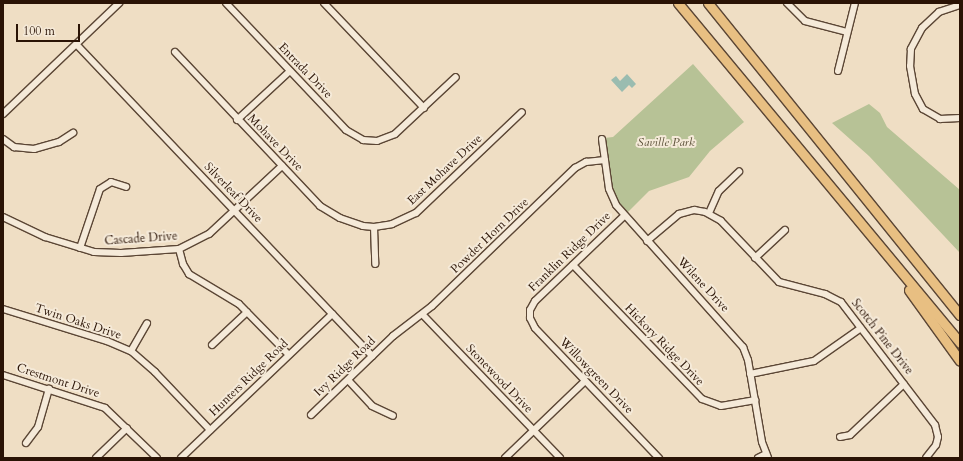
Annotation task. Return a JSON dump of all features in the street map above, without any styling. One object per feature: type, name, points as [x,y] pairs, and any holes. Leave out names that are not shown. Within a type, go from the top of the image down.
[{"type":"highway","points":[[678,3],[873,240],[960,343]]},
{"type":"highway","points":[[708,3],[960,315]]},
{"type":"highway","points":[[873,240],[960,361]]},
{"type":"street","points":[[3,114],[77,45],[119,3]]},
{"type":"street","name":"Entrada Drive","points":[[226,3],[350,134],[363,140],[377,141],[395,134],[424,108]]},
{"type":"street","points":[[324,3],[424,108],[456,77]]},
{"type":"street","points":[[787,3],[805,21],[847,32]]},
{"type":"street","points":[[838,71],[855,3]]},
{"type":"street","points":[[960,5],[939,12],[922,28],[914,42],[910,66],[915,94],[923,109],[940,119],[960,118]]},
{"type":"street","name":"Silverleaf Drive","points":[[77,45],[372,356]]},
{"type":"street","name":"Mohave Drive","points":[[174,52],[282,166],[329,212],[354,224],[374,227]]},
{"type":"street","points":[[238,120],[290,70]]},
{"type":"street","name":"East Mohave Drive","points":[[374,227],[404,220],[420,210],[522,112]]},
{"type":"street","points":[[3,139],[14,146],[34,149],[59,142],[73,133]]},
{"type":"street","name":"Wilene Drive","points":[[602,139],[610,194],[624,216],[736,338],[746,355],[767,456]]},
{"type":"street","name":"Powder Horn Drive","points":[[393,336],[423,315],[575,168],[586,162],[605,160]]},
{"type":"street","name":"Cascade Drive","points":[[3,217],[40,235],[80,248],[108,254],[179,249],[204,238],[282,166]]},
{"type":"street","points":[[647,241],[679,214],[694,210],[709,213],[719,191],[739,172]]},
{"type":"street","points":[[80,248],[100,189],[115,182],[126,187]]},
{"type":"street","name":"Scotch Pine Drive","points":[[709,213],[721,221],[779,282],[836,298],[861,328],[935,425],[938,437],[936,445],[926,458]]},
{"type":"street","name":"Franklin Ridge Drive","points":[[532,304],[624,216]]},
{"type":"street","points":[[374,227],[375,264]]},
{"type":"street","points":[[755,258],[785,230]]},
{"type":"street","points":[[179,249],[186,269],[194,278],[227,294],[289,355]]},
{"type":"street","name":"Hickory Ridge Drive","points":[[573,265],[702,399],[720,406],[755,400]]},
{"type":"street","name":"Willowgreen Drive","points":[[532,304],[530,315],[533,326],[659,458]]},
{"type":"street","name":"Twin Oaks Drive","points":[[3,309],[106,341],[131,352],[155,372],[210,430]]},
{"type":"street","points":[[212,345],[247,312]]},
{"type":"street","name":"Hunters Ridge Road","points":[[181,458],[332,314]]},
{"type":"street","name":"Stonewood Drive","points":[[423,315],[560,458]]},
{"type":"street","points":[[131,352],[147,323]]},
{"type":"street","points":[[750,374],[814,361],[861,328]]},
{"type":"street","name":"Ivy Ridge Road","points":[[311,414],[393,336]]},
{"type":"street","name":"Crestmont Drive","points":[[3,375],[98,404],[116,416],[157,458]]},
{"type":"street","points":[[348,380],[372,406],[393,416]]},
{"type":"street","points":[[506,457],[585,380]]},
{"type":"street","points":[[840,437],[850,435],[904,384]]},
{"type":"street","points":[[26,443],[38,428],[49,389]]},
{"type":"street","points":[[96,458],[128,428]]},
{"type":"street","points":[[758,458],[767,456]]},
{"type":"green space","name":"Saville Park","points":[[693,64],[744,122],[710,151],[689,177],[649,191],[626,214],[614,199],[604,138],[613,137]]},
{"type":"green space","points":[[869,104],[880,113],[887,127],[960,190],[960,253],[869,156],[832,123]]},
{"type":"water","points":[[627,74],[636,84],[632,88],[629,85],[622,92],[611,80],[616,76],[620,81]]}]
